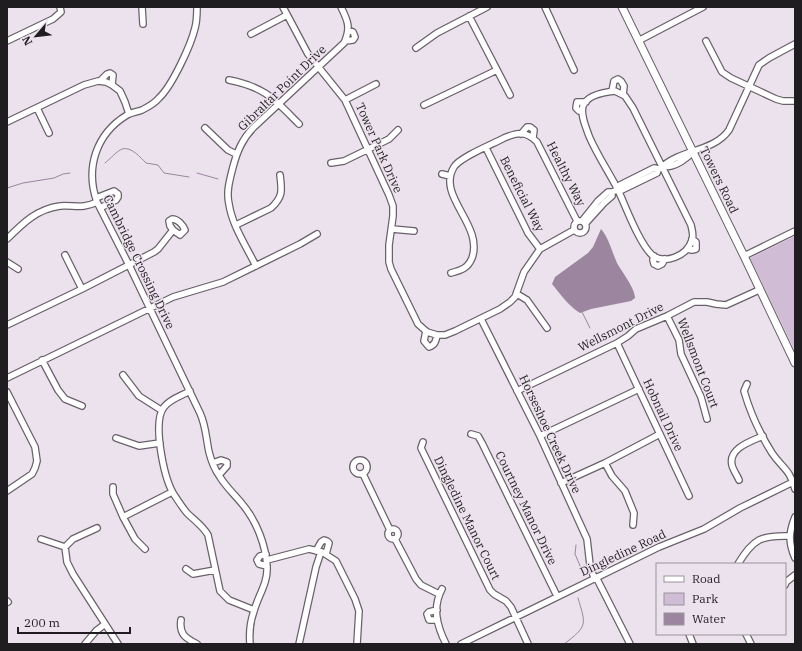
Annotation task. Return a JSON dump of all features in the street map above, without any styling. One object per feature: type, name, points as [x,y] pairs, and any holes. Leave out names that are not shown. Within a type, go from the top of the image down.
[{"type":"main road","name":"Towers Road","points":[[622,7],[795,363]]},
{"type":"street","points":[[7,41],[53,19],[61,12],[60,7]]},
{"type":"street","points":[[142,7],[143,24]]},
{"type":"street","name":"Cambridge Crossing Drive","points":[[197,7],[195,29],[190,45],[168,87],[154,103],[142,110],[129,114],[114,124],[108,130],[97,149],[92,166],[94,191],[96,200],[150,308],[204,422],[209,452],[213,463],[219,475],[248,511],[258,531],[267,560],[265,583],[254,610],[250,629],[250,644]]},
{"type":"street","name":"Tower Park Drive","points":[[283,7],[308,54],[345,100],[389,195],[393,206],[392,229],[389,245],[389,262],[415,320],[426,331],[437,335],[449,334],[500,309],[510,302],[517,294]]},
{"type":"street","name":"Gibraltar Point Drive","points":[[256,266],[231,214],[228,203],[229,182],[236,154],[246,135],[345,41],[348,30],[348,22],[341,7]]},
{"type":"street","points":[[416,48],[437,33],[487,7]]},
{"type":"street","points":[[545,7],[574,70]]},
{"type":"street","points":[[638,41],[703,7]]},
{"type":"street","points":[[251,34],[288,15]]},
{"type":"street","points":[[469,16],[510,95]]},
{"type":"street","points":[[706,41],[722,72],[731,78],[783,101],[795,101]]},
{"type":"street","points":[[660,168],[670,167],[676,164],[693,152],[719,140],[726,135],[760,65],[769,58],[795,44]]},
{"type":"street","points":[[424,105],[497,70]]},
{"type":"street","points":[[100,81],[106,74],[110,73],[113,75],[112,85]]},
{"type":"street","points":[[612,91],[614,81],[618,79],[622,81],[624,86],[623,95]]},
{"type":"street","points":[[229,80],[246,83],[268,94],[299,124]]},
{"type":"street","points":[[7,122],[84,85],[100,81],[112,85],[120,92],[129,114]]},
{"type":"street","points":[[345,100],[376,84]]},
{"type":"street","points":[[612,91],[623,95],[633,108],[660,168],[691,225],[692,239],[687,249],[678,256],[665,259],[654,256],[645,247],[615,191],[590,137],[582,112],[586,102],[594,96],[612,91]]},
{"type":"street","points":[[37,108],[49,133]]},
{"type":"street","points":[[205,128],[228,150],[236,154]]},
{"type":"street","points":[[331,163],[344,161],[368,150],[389,139],[398,130]]},
{"type":"street","name":"Healthy Way","points":[[450,176],[458,162],[506,138],[521,134],[530,136],[537,142],[581,222]]},
{"type":"street","name":"Beneficial Way","points":[[486,148],[528,233],[540,249]]},
{"type":"street","points":[[615,191],[622,190],[657,173],[660,168]]},
{"type":"street","points":[[442,174],[450,176],[451,189],[472,232],[474,243],[473,256],[467,267],[451,273]]},
{"type":"street","points":[[236,225],[271,208],[274,205],[282,192],[280,175]]},
{"type":"street","points":[[7,239],[28,219],[47,208],[61,206],[84,207],[114,190],[118,194],[118,198],[116,200],[100,208]]},
{"type":"street","points":[[547,328],[527,300],[517,294],[524,272],[540,249],[574,230],[574,226],[604,203],[615,191]]},
{"type":"street","points":[[574,230],[579,234],[586,230],[581,222]]},
{"type":"street","points":[[392,229],[414,231]]},
{"type":"street","points":[[7,325],[82,289],[158,249],[173,230]]},
{"type":"street","points":[[744,256],[795,231]]},
{"type":"street","points":[[7,378],[173,297],[223,282],[317,234]]},
{"type":"street","points":[[65,255],[82,289]]},
{"type":"street","points":[[7,262],[18,269]]},
{"type":"street","name":"Wellsmont Drive","points":[[517,391],[617,343],[636,329],[667,316],[694,302],[707,302],[726,305],[759,290]]},
{"type":"street","name":"Wellsmont Court","points":[[667,316],[679,340],[682,354],[701,397],[707,419]]},
{"type":"street","name":"Horseshoe Creek Drive","points":[[481,319],[540,436],[587,539],[589,561],[630,644]]},
{"type":"street","name":"Tower Park Drive","points":[[426,331],[424,341],[429,347],[434,345],[437,335]]},
{"type":"street","name":"Hobnail Drive","points":[[617,343],[689,496]]},
{"type":"street","points":[[42,360],[58,390],[65,399],[82,406]]},
{"type":"street","points":[[123,375],[139,396],[161,410]]},
{"type":"street","points":[[747,384],[744,391],[750,409],[772,452],[789,473],[794,482],[795,489]]},
{"type":"street","points":[[540,436],[639,389]]},
{"type":"street","points":[[190,391],[169,402],[161,410],[158,425],[164,471],[172,492],[186,512],[206,530],[218,586],[224,596],[229,600],[254,610]]},
{"type":"street","points":[[7,392],[35,447],[37,461],[32,474],[7,492]]},
{"type":"street","name":"Courtney Manor Drive","points":[[471,434],[478,436],[482,442],[557,596]]},
{"type":"street","points":[[561,483],[605,463],[660,434]]},
{"type":"street","points":[[739,480],[732,467],[732,459],[734,454],[740,448],[763,436]]},
{"type":"street","points":[[116,438],[139,446],[160,443]]},
{"type":"street","name":"Dingledine Manor Court","points":[[423,442],[421,448],[490,590],[506,601],[511,607],[528,644]]},
{"type":"street","points":[[213,463],[221,460],[227,462],[228,466],[219,475]]},
{"type":"street","points":[[605,463],[612,476],[625,491],[634,513],[633,525]]},
{"type":"street","points":[[363,474],[390,530],[388,536],[391,539],[395,538],[416,579],[421,585],[440,592],[436,620],[446,644]]},
{"type":"street","name":"Dingledine Road","points":[[460,644],[659,547],[704,529],[740,508],[794,482]]},
{"type":"street","points":[[114,487],[113,494],[123,517],[135,539],[145,549]]},
{"type":"street","points":[[123,517],[172,492]]},
{"type":"street","points":[[795,517],[790,536],[791,548],[795,558]]},
{"type":"street","points":[[65,547],[73,539],[97,528]]},
{"type":"street","points":[[739,563],[753,544],[762,538],[773,536],[790,536]]},
{"type":"street","points":[[41,539],[65,547]]},
{"type":"street","points":[[65,547],[67,562],[73,574],[118,644]]},
{"type":"street","points":[[267,560],[290,555],[303,550],[321,552],[336,561],[358,605],[359,620],[357,644]]},
{"type":"street","points":[[299,644],[316,567],[321,552]]},
{"type":"street","points":[[186,569],[193,574],[215,570]]},
{"type":"street","points":[[786,582],[795,575]]},
{"type":"street","points":[[436,620],[429,620],[427,614],[437,610]]},
{"type":"street","points":[[181,620],[180,628],[183,634],[195,644]]},
{"type":"street","points":[[86,644],[96,631],[105,624]]},
{"type":"street","points":[[690,635],[694,644]]},
{"type":"street","points":[[746,635],[751,644]]},
{"type":"green space","points":[[795,236],[795,351],[750,258]]},
{"type":"water","points":[[601,229],[608,241],[617,263],[631,285],[635,298],[631,301],[591,309],[580,313],[561,296],[552,284],[555,277],[588,253],[593,247]]},
{"type":"waterway","points":[[105,163],[118,151],[122,149],[129,149],[136,153],[146,163],[158,165],[164,173],[189,177]]},
{"type":"waterway","points":[[7,188],[70,173]]},
{"type":"waterway","points":[[197,173],[218,179]]},
{"type":"waterway","points":[[582,312],[590,328]]},
{"type":"waterway","points":[[576,545],[575,554],[581,568]]},
{"type":"waterway","points":[[564,644],[581,629],[583,624],[583,614],[578,598]]}]
